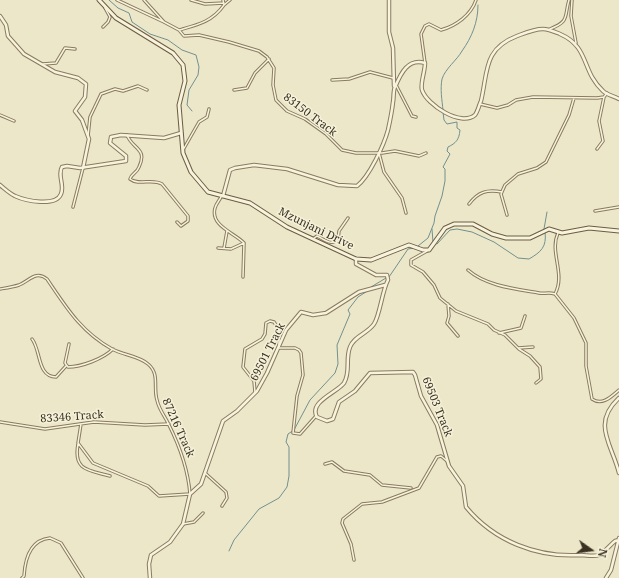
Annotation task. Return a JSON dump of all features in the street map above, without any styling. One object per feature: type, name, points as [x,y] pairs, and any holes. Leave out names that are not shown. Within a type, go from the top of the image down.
[{"type":"main road","name":"Mzunjani Drive","points":[[99,0],[125,24],[164,47],[180,60],[185,76],[179,105],[180,133],[183,150],[187,167],[196,180],[208,192],[222,197],[250,203],[280,223],[356,259],[371,260],[409,245],[423,250],[429,250]]},
{"type":"main road","points":[[429,250],[445,228],[454,224],[473,224],[492,234],[506,238],[530,238],[549,229],[559,232],[589,228],[619,231]]},
{"type":"street","points":[[117,0],[164,22],[179,30],[187,37],[200,35],[256,49],[269,60],[255,73],[247,88],[234,90]]},
{"type":"street","points":[[144,0],[164,22]]},
{"type":"street","points":[[192,0],[205,4],[224,4]]},
{"type":"street","points":[[223,0],[224,4]]},
{"type":"street","points":[[179,30],[206,22],[215,16],[224,4],[230,0]]},
{"type":"street","points":[[389,0],[389,32],[393,48],[393,78],[395,86],[412,116],[416,117]]},
{"type":"street","points":[[476,0],[464,18],[451,27],[442,30],[429,24],[425,26],[421,36],[426,72],[422,88],[424,95],[436,108],[459,117],[468,118],[476,113],[480,104],[485,71],[493,52],[512,38],[538,29],[548,30],[565,36],[576,43]]},
{"type":"street","points":[[548,30],[560,24],[566,18],[568,0]]},
{"type":"street","points":[[572,0],[571,16],[576,43],[589,71],[602,91],[619,99]]},
{"type":"street","points":[[103,27],[108,22],[110,17],[105,10],[105,6]]},
{"type":"street","points":[[0,16],[5,24],[8,36],[14,45],[28,56],[55,72],[78,78],[86,83],[87,89],[85,96],[75,111],[82,120],[88,136]]},
{"type":"street","points":[[42,64],[54,64],[65,48],[75,49]]},
{"type":"street","name":"83150 Track","points":[[269,60],[274,68],[274,96],[281,106],[326,134],[342,150],[356,154],[395,151],[418,156],[426,153]]},
{"type":"street","points":[[244,243],[227,231],[215,218],[215,209],[222,197],[230,170],[250,166],[287,169],[338,185],[357,186],[366,176],[388,131],[395,86],[405,69],[411,64],[418,61],[425,63]]},
{"type":"street","points":[[332,80],[348,79],[370,72],[393,78]]},
{"type":"street","points":[[73,206],[89,144],[88,136],[90,117],[101,94],[115,89],[124,91],[138,86],[147,90]]},
{"type":"street","points":[[597,149],[603,141],[599,121],[604,97],[607,93]]},
{"type":"street","points":[[480,104],[496,108],[529,98],[604,97]]},
{"type":"street","points":[[507,215],[502,192],[508,180],[514,176],[537,168],[546,162],[569,115],[574,98]]},
{"type":"street","points":[[183,150],[200,122],[207,117],[208,109]]},
{"type":"street","points":[[0,115],[14,122]]},
{"type":"street","points":[[0,185],[19,197],[52,202],[58,199],[62,191],[60,173],[62,168],[67,166],[83,168],[125,162],[126,156],[109,141],[113,136],[127,135],[164,138],[180,133]]},
{"type":"street","points":[[127,135],[129,142],[140,150],[142,156],[140,167],[130,180],[134,182],[156,182],[162,184],[188,216],[188,221],[183,226],[177,222]]},
{"type":"street","points":[[378,153],[384,172],[402,198],[406,213]]},
{"type":"street","points":[[77,168],[81,174]]},
{"type":"street","points":[[469,204],[483,192],[492,190],[502,192]]},
{"type":"street","points":[[595,211],[619,207]]},
{"type":"street","points":[[313,239],[317,236],[332,243],[335,242],[338,240],[339,231],[348,218]]},
{"type":"street","points":[[224,248],[227,231]]},
{"type":"street","points":[[555,294],[559,273],[555,245],[559,232]]},
{"type":"street","points":[[218,248],[234,248],[244,243]]},
{"type":"street","points":[[243,277],[244,243]]},
{"type":"street","points":[[429,250],[414,258],[410,264],[423,272],[434,285],[440,298],[458,313],[488,324],[506,335],[518,348],[530,356],[540,367],[541,378],[536,383]]},
{"type":"street","points":[[254,394],[256,385],[243,366],[245,349],[260,340],[265,334],[266,323],[270,321],[274,322],[278,327],[279,347],[293,347],[300,351],[303,375],[292,432],[298,435],[316,416],[316,410],[321,401],[344,383],[349,369],[349,348],[356,338],[374,323],[388,275],[373,274],[356,264],[356,259]]},
{"type":"street","points":[[468,270],[474,275],[494,284],[540,293],[555,294],[574,318],[586,343],[586,366],[592,399],[603,402],[611,398],[619,390]]},
{"type":"street","name":"87216 Track","points":[[0,289],[19,285],[35,276],[44,276],[47,278],[83,329],[113,349],[143,360],[153,369],[157,380],[155,392],[158,406],[168,424],[187,469],[190,494],[183,524],[170,542],[152,555],[149,564],[150,578]]},
{"type":"street","name":"69501 Track","points":[[190,494],[200,485],[222,421],[237,411],[254,394],[264,379],[286,330],[301,312],[313,315],[326,313],[346,302],[359,292],[385,284]]},
{"type":"street","points":[[448,304],[449,316],[447,323],[458,336]]},
{"type":"street","points":[[499,332],[521,328],[525,316]]},
{"type":"street","points":[[32,339],[37,347],[42,367],[47,374],[56,377],[66,366],[69,344]]},
{"type":"street","points":[[518,348],[533,347]]},
{"type":"street","points":[[66,366],[71,367],[85,364],[113,349]]},
{"type":"street","name":"69503 Track","points":[[316,416],[327,421],[333,419],[341,401],[356,391],[370,373],[412,372],[416,375],[421,396],[435,420],[452,472],[463,486],[466,507],[490,529],[513,544],[560,555],[596,556],[619,539]]},
{"type":"street","points":[[619,398],[608,412],[604,432],[619,472]]},
{"type":"street","name":"83346 Track","points":[[0,422],[45,429],[98,422],[145,425],[168,424]]},
{"type":"street","points":[[81,424],[77,456],[81,466],[87,470],[110,476]]},
{"type":"street","points":[[78,443],[93,463],[148,486],[159,496],[190,494]]},
{"type":"street","points":[[354,560],[351,544],[342,523],[343,519],[362,504],[382,502],[417,488],[421,485],[438,456],[442,456],[449,462]]},
{"type":"street","points":[[325,464],[332,462],[344,471],[370,475],[384,486],[413,489]]},
{"type":"street","points":[[204,473],[226,492],[227,498],[222,506]]},
{"type":"street","points":[[183,524],[195,521],[203,513]]},
{"type":"street","points":[[22,578],[24,576],[25,560],[30,550],[41,540],[50,538],[61,543],[83,578]]},
{"type":"street","points":[[606,578],[611,570],[619,539]]},
{"type":"waterway","points":[[109,0],[118,8],[129,13],[132,22],[150,34],[168,40],[182,50],[196,55],[199,67],[198,75],[189,90],[187,105],[192,111]]},
{"type":"waterway","points":[[443,110],[441,91],[442,79],[466,46],[476,23],[478,5]]},
{"type":"waterway","points":[[418,246],[428,238],[434,223],[445,181],[445,169],[443,167],[450,154],[447,151],[448,147],[457,141],[460,133],[460,130],[457,128],[457,122],[447,124],[444,120],[443,112]]},
{"type":"waterway","points":[[544,229],[547,212]]},
{"type":"waterway","points":[[432,229],[433,242]]},
{"type":"waterway","points":[[437,244],[450,230],[457,229],[472,232],[494,242],[518,258],[529,259],[537,254],[544,245],[545,232]]},
{"type":"waterway","points":[[389,277],[408,249],[414,248]]},
{"type":"waterway","points":[[371,287],[386,278]]},
{"type":"waterway","points":[[229,551],[234,540],[259,509],[279,498],[287,487],[289,476],[289,447],[286,442],[288,434],[294,430],[310,400],[335,373],[338,364],[337,345],[350,314],[348,310],[358,297],[369,290]]}]
